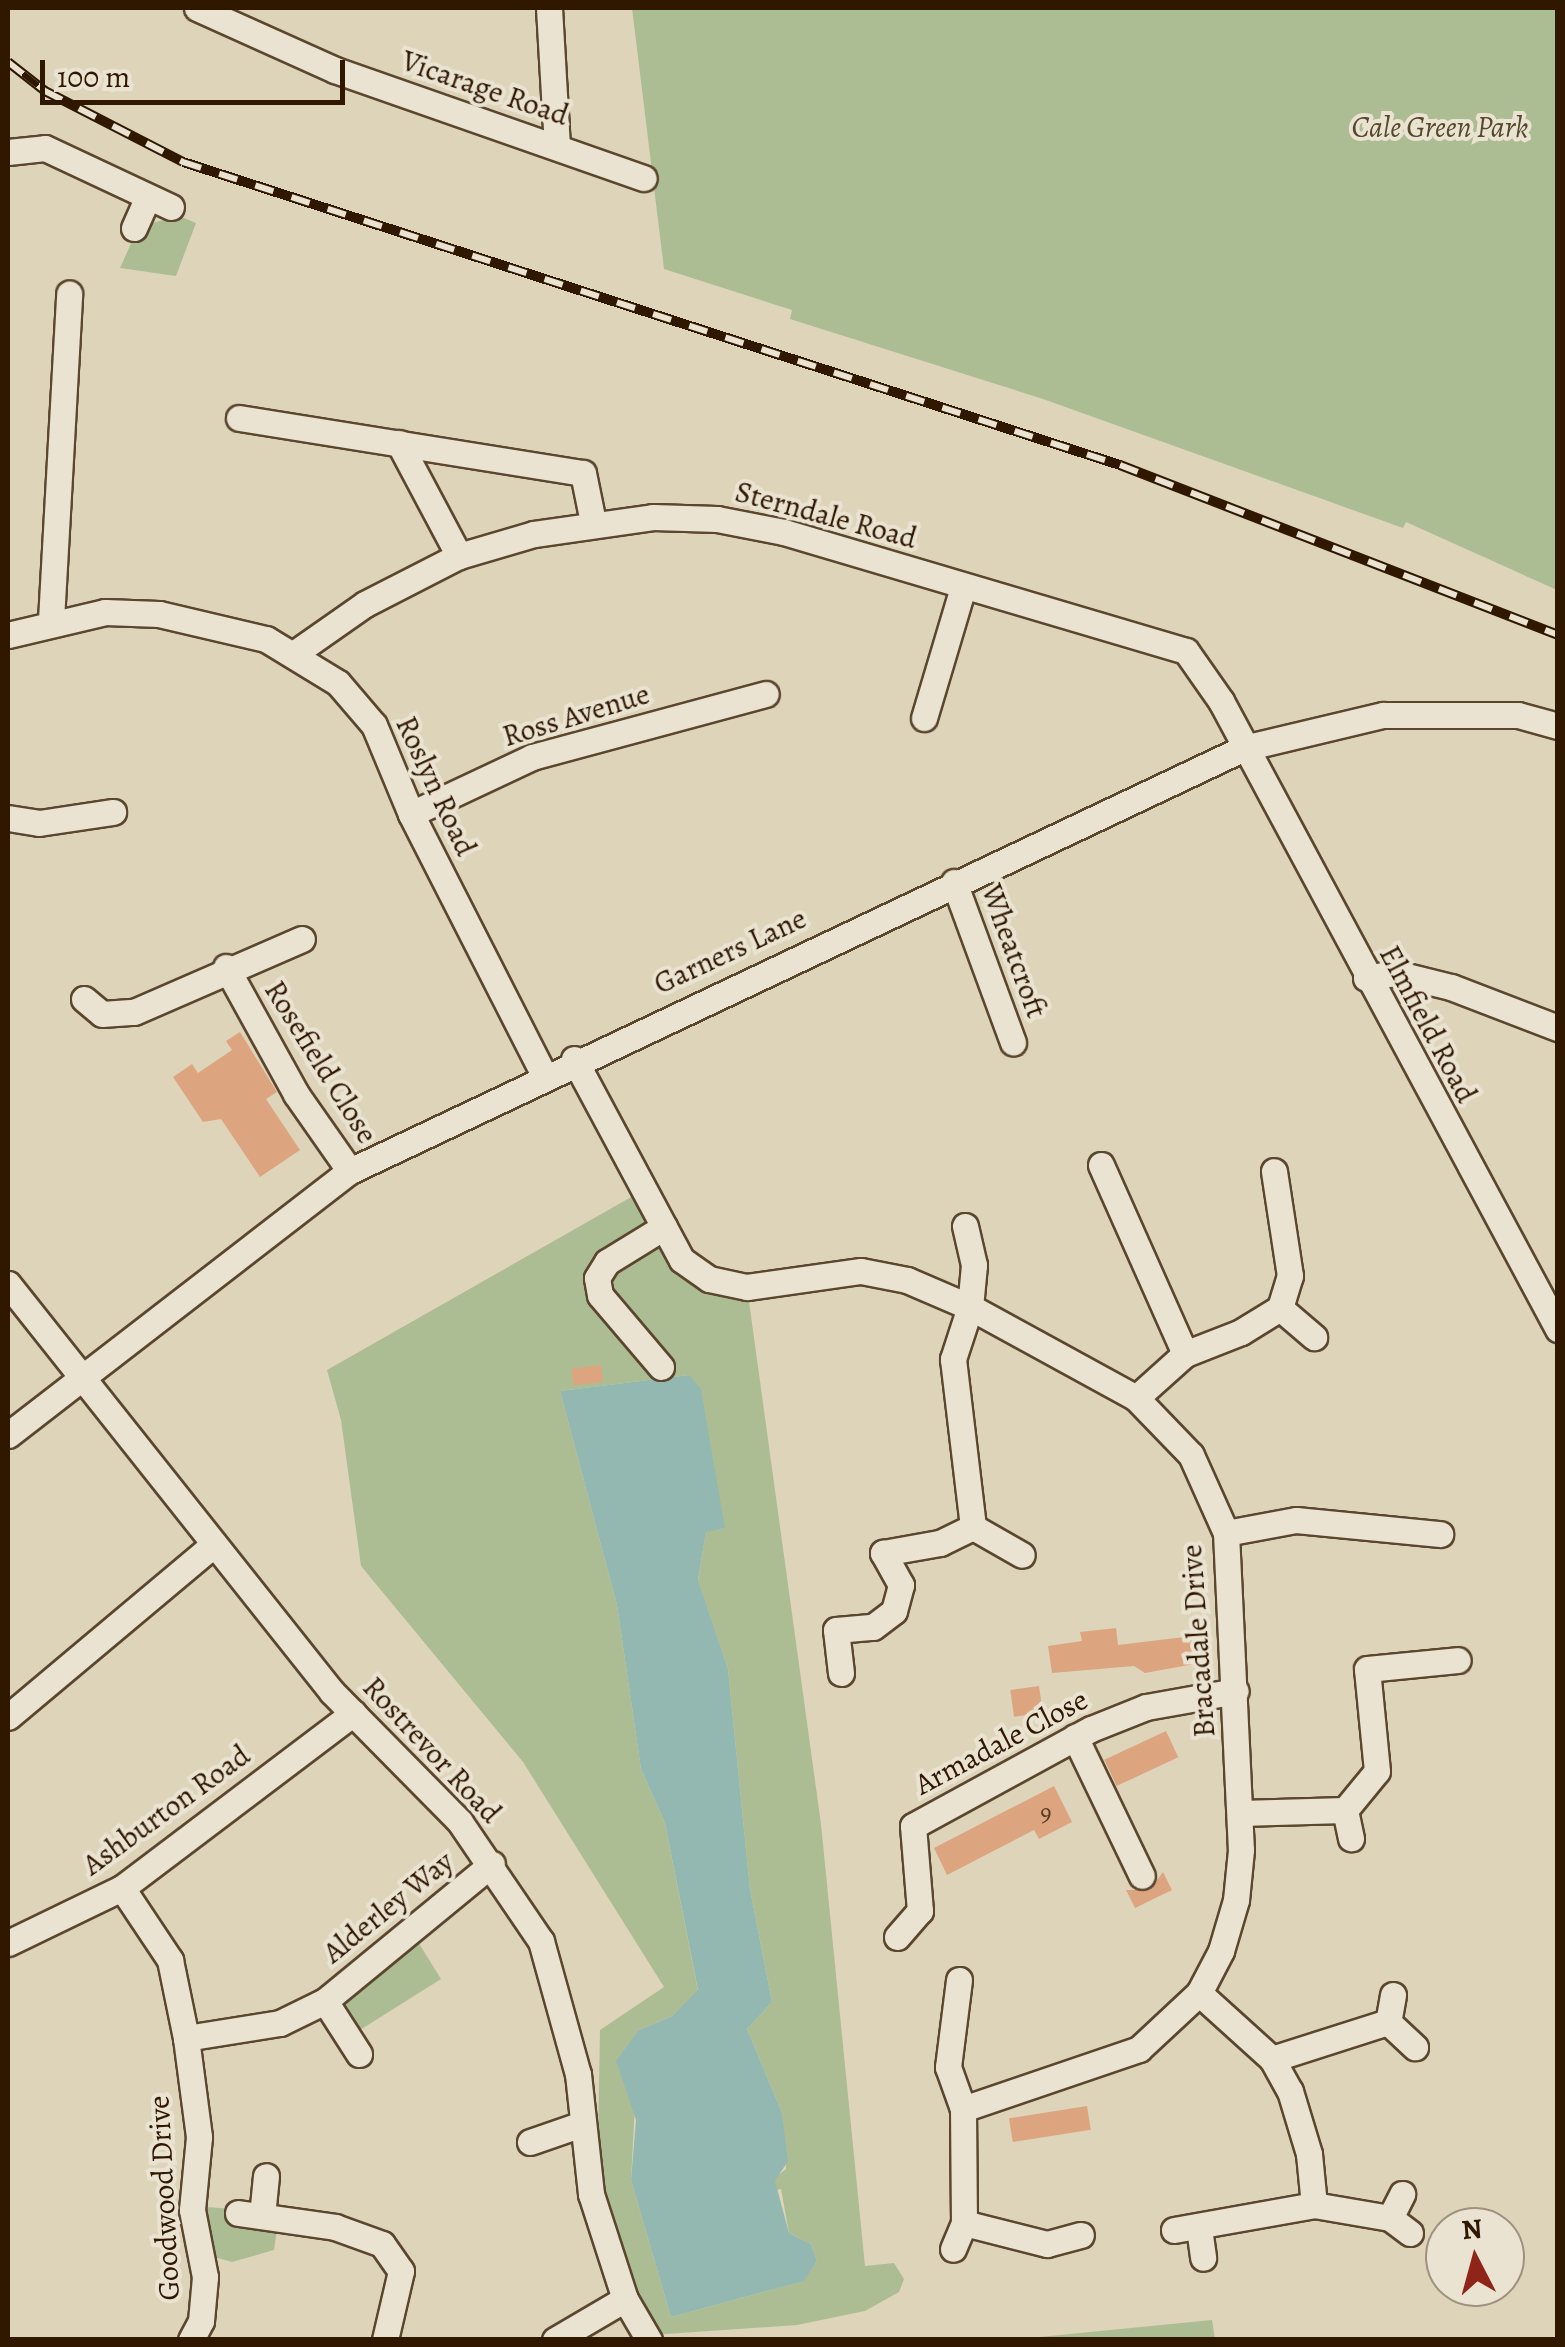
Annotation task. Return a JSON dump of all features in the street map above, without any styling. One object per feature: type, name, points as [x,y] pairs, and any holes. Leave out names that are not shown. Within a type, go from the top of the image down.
[{"type":"street","name":"Vicarage Road","points":[[197,8],[335,70],[644,178]]},
{"type":"street","points":[[550,8],[557,148]]},
{"type":"street","points":[[8,152],[46,148],[159,202],[134,228]]},
{"type":"street","points":[[51,620],[69,293]]},
{"type":"street","points":[[239,418],[582,473],[593,522]]},
{"type":"street","points":[[400,443],[459,556]]},
{"type":"street","name":"Sterndale Road","points":[[295,653],[365,604],[459,556],[593,522],[718,519],[784,532],[1186,652],[1202,667],[1244,748]]},
{"type":"street","points":[[924,718],[962,587]]},
{"type":"street","name":"Roslyn Road","points":[[8,635],[51,620],[160,614],[222,624],[295,653],[338,683],[374,726],[411,814],[544,1075]]},
{"type":"street","name":"Ross Avenue","points":[[411,814],[532,757],[766,694]]},
{"type":"street","name":"Garners Lane","points":[[8,1434],[350,1171],[574,1059],[1244,748],[1383,716],[1518,714],[1558,726]]},
{"type":"street","name":"Elmfield Road","points":[[1244,748],[1558,1329]]},
{"type":"street","points":[[8,818],[39,823],[113,812]]},
{"type":"street","name":"Wheatcroft","points":[[954,882],[1012,1042]]},
{"type":"street","points":[[226,968],[302,940]]},
{"type":"street","name":"Rosefield Close","points":[[84,999],[102,1014],[134,1012],[226,968],[296,1094],[350,1171]]},
{"type":"street","points":[[1366,978],[1394,974],[1451,987],[1558,1028]]},
{"type":"street","name":"Bracadale Drive","points":[[574,1059],[682,1260],[709,1279],[747,1287],[860,1270],[907,1280],[970,1307],[1136,1398],[1191,1455],[1226,1533],[1240,1813],[1236,1900],[1199,1993],[1139,2049],[963,2109]]},
{"type":"street","points":[[1102,1165],[1185,1354]]},
{"type":"street","points":[[1136,1398],[1185,1354],[1241,1332],[1280,1308],[1290,1276],[1274,1170]]},
{"type":"street","points":[[965,1226],[973,1239],[970,1307],[954,1359],[974,1527]]},
{"type":"street","points":[[661,1367],[600,1295],[597,1278],[607,1262],[664,1227]]},
{"type":"street","name":"Rostrevor Road","points":[[8,1284],[353,1713],[492,1864],[541,1941],[578,2074],[591,2194],[625,2298],[649,2340]]},
{"type":"street","points":[[1280,1308],[1314,1337]]},
{"type":"street","points":[[1226,1533],[1296,1520],[1440,1534]]},
{"type":"street","points":[[974,1527],[1022,1555]]},
{"type":"street","points":[[842,1674],[836,1630],[873,1627],[894,1611],[902,1585],[883,1553],[940,1543],[974,1527]]},
{"type":"street","points":[[8,1717],[214,1544]]},
{"type":"street","points":[[1240,1813],[1345,1810],[1378,1771],[1367,1669],[1458,1660]]},
{"type":"street","name":"Armadale Close","points":[[896,1937],[920,1911],[913,1826],[1075,1737],[1146,1706],[1236,1690]]},
{"type":"street","name":"Ashburton Road","points":[[8,1943],[122,1888],[353,1713]]},
{"type":"street","points":[[1075,1737],[1142,1876]]},
{"type":"street","points":[[1345,1810],[1351,1838]]},
{"type":"street","name":"Alderley Way","points":[[186,2038],[280,2023],[325,2001],[492,1864]]},
{"type":"street","name":"Goodwood Drive","points":[[122,1888],[170,1960],[186,2038],[199,2137],[192,2210],[204,2277],[202,2321],[191,2340]]},
{"type":"street","points":[[954,2250],[964,2224],[963,2109],[948,2067],[959,1980]]},
{"type":"street","points":[[1199,1993],[1272,2059],[1290,2091],[1310,2154],[1314,2206]]},
{"type":"street","points":[[1388,2022],[1393,1995]]},
{"type":"street","name":"Alderley Way","points":[[325,2001],[360,2054]]},
{"type":"street","points":[[1272,2059],[1388,2022]]},
{"type":"street","points":[[1388,2022],[1416,2047]]},
{"type":"street","points":[[530,2142],[582,2124]]},
{"type":"street","points":[[266,2176],[250,2214],[334,2226],[382,2244],[401,2271],[384,2340]]},
{"type":"street","points":[[1203,2258],[1186,2229],[1314,2206],[1401,2215]]},
{"type":"street","points":[[964,2224],[1047,2244],[1081,2235]]},
{"type":"street","points":[[555,2340],[625,2298]]},
{"type":"green space","name":"Cale Green Park","points":[[632,8],[1557,8],[1557,590],[1406,522],[1403,528],[1043,399],[790,319],[792,310],[664,269]]},
{"type":"green space","points":[[179,216],[196,223],[176,276],[120,268],[133,239],[143,241],[152,223]]},
{"type":"green space","points":[[633,1196],[653,1233],[682,1260],[747,1287],[821,1824],[865,2266],[894,2263],[904,2279],[899,2292],[865,2311],[797,2325],[652,2335],[597,2193],[600,2030],[664,1987],[523,1762],[361,1566],[341,1420],[327,1370]],"holes":[[[689,1375],[724,1528],[706,1531],[698,1581],[728,1669],[750,1889],[772,2002],[747,2029],[782,2113],[786,2169],[775,2178],[737,2177],[715,2191],[722,2202],[781,2189],[789,2233],[811,2244],[817,2261],[803,2281],[671,2317],[631,2180],[639,2030],[672,2016],[698,1991],[665,1823],[641,1769],[617,1605],[560,1391]]]},
{"type":"green space","points":[[415,1937],[441,1979],[360,2030],[340,1996]]},
{"type":"green space","points":[[206,2207],[233,2209],[277,2229],[274,2250],[232,2262],[214,2257]]},
{"type":"green space","points":[[1212,2320],[1215,2339],[1019,2339]]},
{"type":"water","points":[[689,1375],[701,1389],[725,1528],[706,1532],[698,1580],[728,1669],[750,1889],[772,2002],[747,2029],[782,2113],[788,2161],[775,2181],[789,2233],[811,2244],[817,2261],[804,2281],[671,2317],[631,2180],[636,2120],[616,2061],[639,2030],[672,2016],[698,1990],[665,1823],[641,1769],[617,1605],[560,1391]]},
{"type":"building","points":[[240,1032],[277,1092],[266,1099],[300,1150],[260,1177],[221,1119],[203,1122],[173,1077],[192,1064],[198,1073],[232,1050],[226,1041]]},
{"type":"building","points":[[601,1365],[603,1382],[573,1386],[571,1369]]},
{"type":"building","points":[[1116,1628],[1118,1645],[1201,1635],[1205,1662],[1145,1673],[1134,1666],[1052,1673],[1048,1646],[1082,1641],[1080,1632]]},
{"type":"building","points":[[1039,1686],[1043,1713],[1014,1717],[1010,1690]]},
{"type":"building","points":[[1166,1731],[1178,1757],[1117,1786],[1104,1760]]},
{"type":"building","points":[[1054,1786],[1072,1822],[1039,1839],[1034,1830],[947,1875],[934,1848]]},
{"type":"building","points":[[1163,1872],[1172,1890],[1135,1908],[1126,1890],[1150,1890]]},
{"type":"building","points":[[1087,2106],[1091,2130],[1013,2142],[1009,2118]]},
{"type":"railway","points":[[8,62],[45,91],[183,162],[1120,465],[1558,635]]}]
